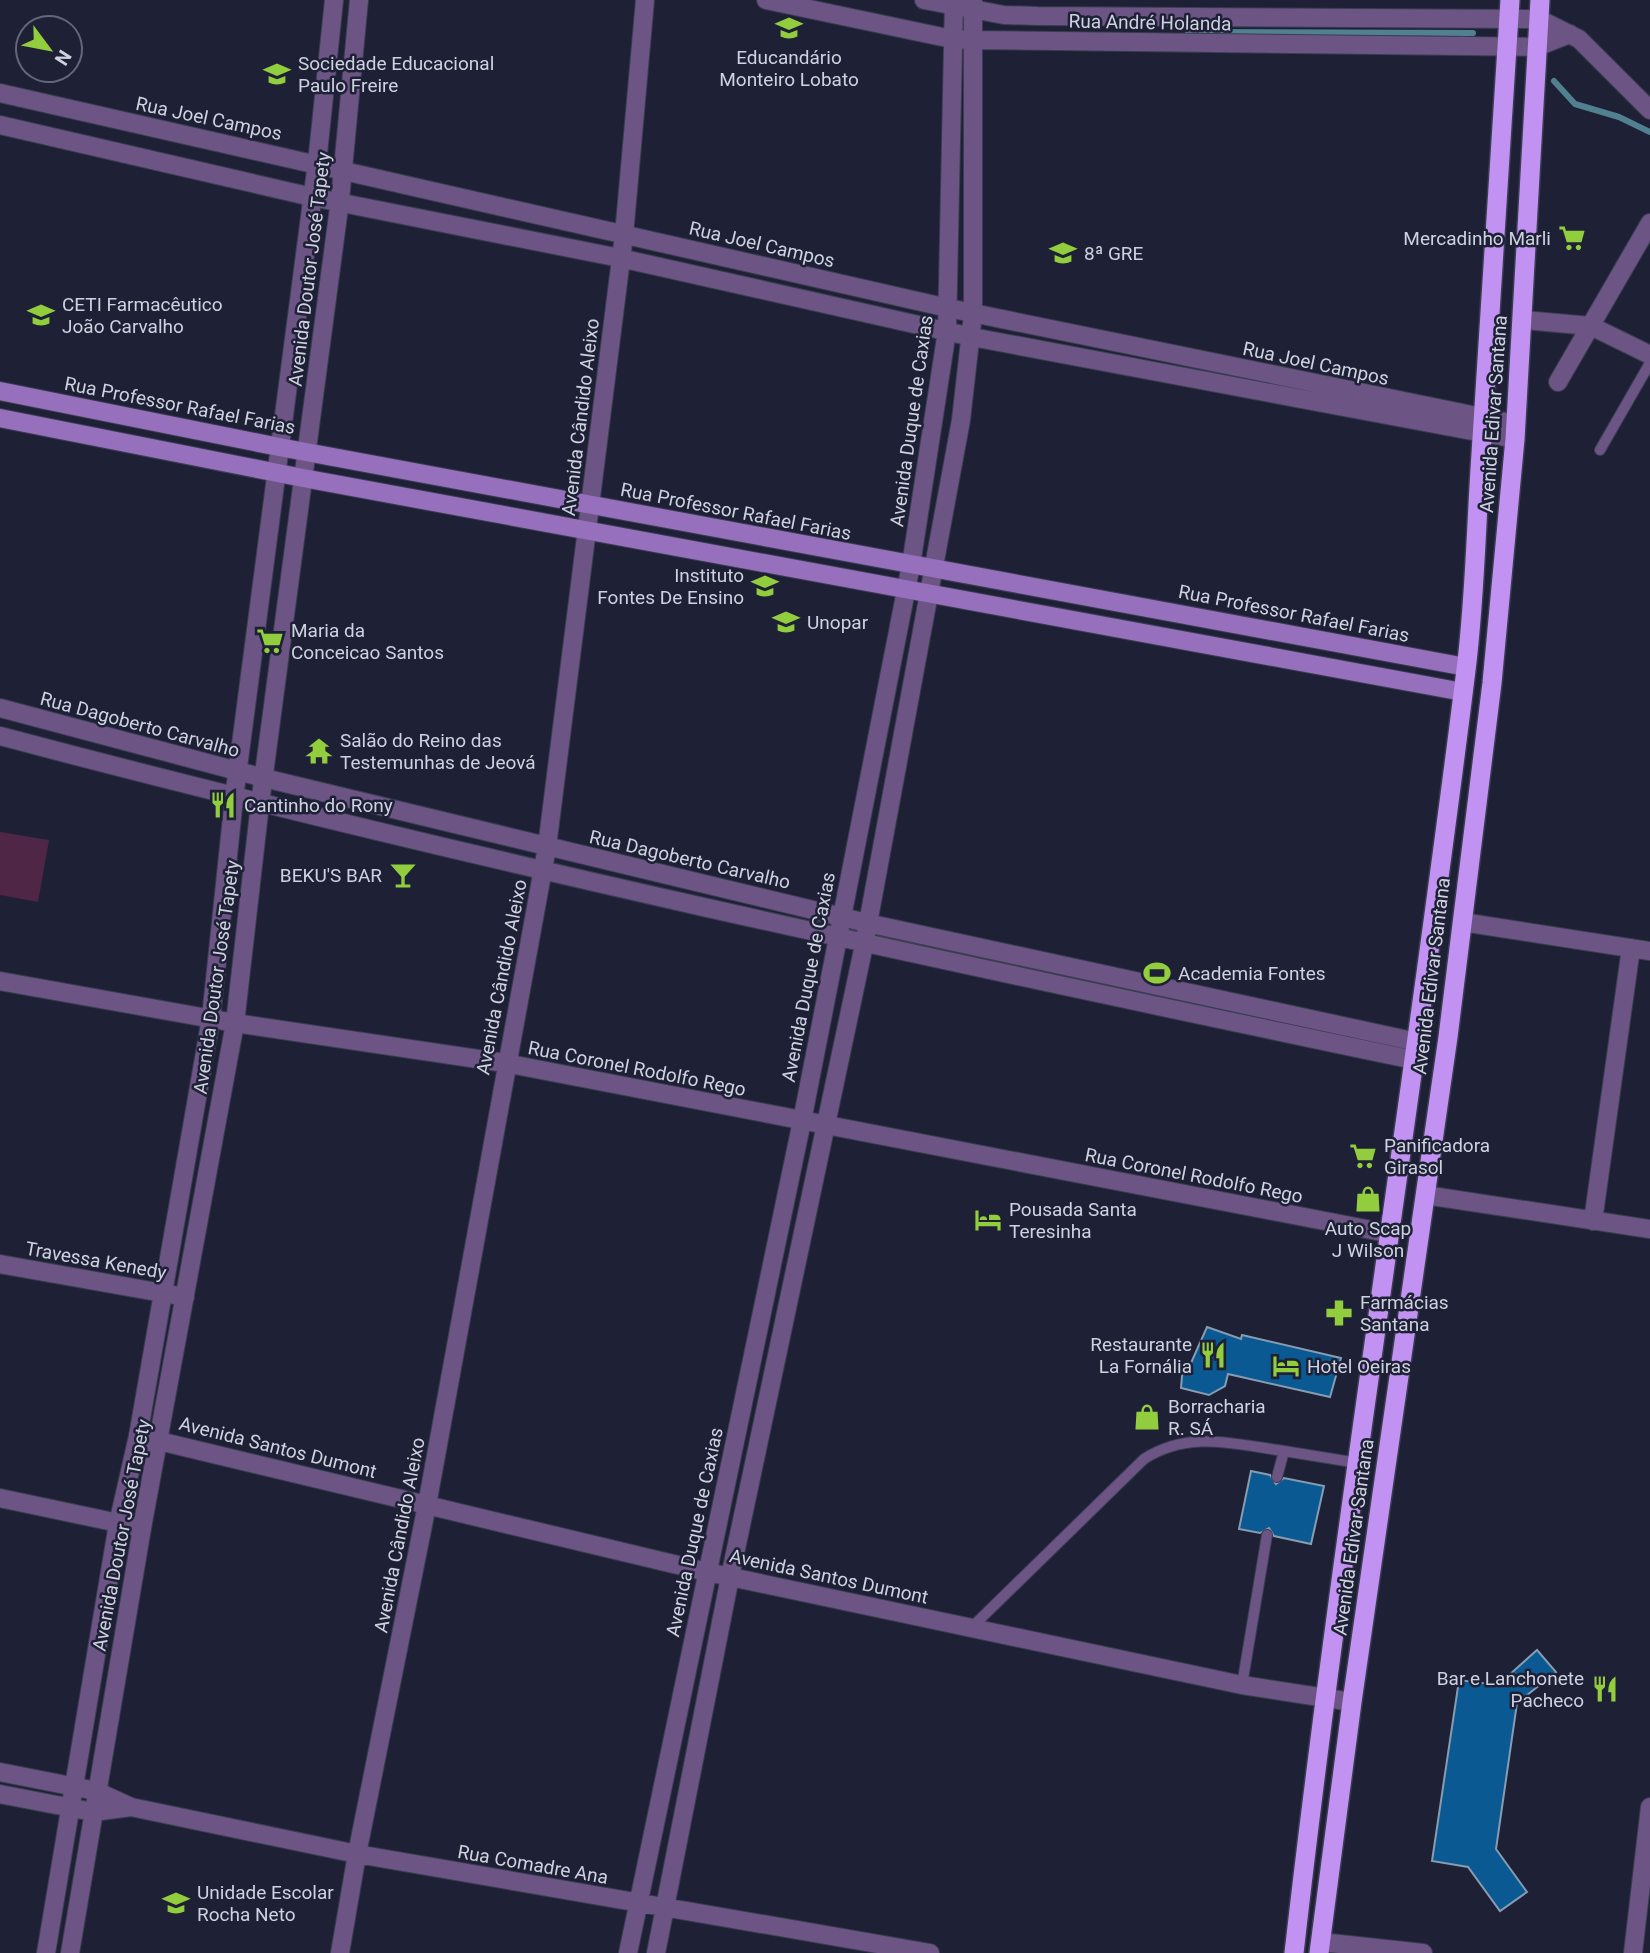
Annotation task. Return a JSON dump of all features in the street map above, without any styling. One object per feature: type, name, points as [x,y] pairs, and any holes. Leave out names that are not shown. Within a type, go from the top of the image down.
[{"type":"highway","name":"Avenida Edivar Santana","points":[[1294,1953],[1325,1699],[1372,1368],[1387,1233],[1415,1051],[1466,667],[1510,0]]},
{"type":"highway","name":"Avenida Edivar Santana","points":[[1320,1947],[1352,1702],[1425,1195],[1492,683],[1516,432],[1540,10]]},
{"type":"highway","points":[[1372,1368],[1401,1370]]},
{"type":"highway","points":[[1300,1902],[1324,1905]]},
{"type":"main road","name":"Rua Professor Rafael Farias","points":[[0,391],[590,506],[934,567],[1466,667]]},
{"type":"main road","points":[[0,418],[303,478],[1463,692]]},
{"type":"street","name":"Avenida Doutor José Tapety","points":[[46,1953],[118,1524],[138,1436],[211,1018],[234,798],[317,163],[334,0]]},
{"type":"street","name":"Avenida Doutor José Tapety","points":[[70,1953],[142,1528],[161,1440],[235,1023],[260,804],[340,200],[359,0]]},
{"type":"street","name":"Avenida Cândido Aleixo","points":[[340,1953],[357,1854],[427,1505],[505,1063],[547,847],[624,235],[645,0]]},
{"type":"street","name":"Rua André Holanda","points":[[766,0],[952,39],[1537,47]]},
{"type":"street","name":"Rua André Holanda","points":[[924,0],[1037,16],[1509,20],[1540,10]]},
{"type":"street","name":"Avenida Duque de Caxias","points":[[628,1953],[802,1121],[838,939],[840,915],[911,565],[947,331],[952,39],[963,4]]},
{"type":"street","points":[[656,1953],[730,1577],[864,945],[961,419],[973,314],[973,40],[963,4]]},
{"type":"street","points":[[1540,10],[1589,47],[1650,110]]},
{"type":"street","points":[[1537,47],[1570,34]]},
{"type":"street","name":"Rua Joel Campos","points":[[0,93],[973,314],[1483,426]]},
{"type":"street","name":"Rua Joel Campos","points":[[0,125],[312,197],[340,200],[620,258],[972,337],[1516,432]]},
{"type":"street","points":[[1558,382],[1650,223]]},
{"type":"street","points":[[1523,320],[1591,326],[1650,355]]},
{"type":"street","name":"Rua Dagoberto Carvalho","points":[[0,708],[264,778],[547,847],[1415,1051]]},
{"type":"street","points":[[0,736],[234,798],[864,945],[1415,1051]]},
{"type":"street","points":[[1462,922],[1650,951]]},
{"type":"street","points":[[1593,1221],[1631,948]]},
{"type":"street","name":"Rua Coronel Rodolfo Rego","points":[[0,981],[235,1023],[505,1063],[1387,1233]]},
{"type":"street","points":[[1425,1195],[1650,1229]]},
{"type":"street","name":"Travessa Kenedy","points":[[0,1264],[185,1297]]},
{"type":"street","name":"Avenida Santos Dumont","points":[[138,1436],[707,1572],[1242,1685],[1352,1702]]},
{"type":"street","points":[[0,1498],[142,1528]]},
{"type":"street","name":"Rua Comadre Ana","points":[[0,1772],[96,1791],[131,1807],[357,1854],[930,1953]]},
{"type":"street","name":"Rua Comadre Ana","points":[[0,1794],[93,1812],[131,1807]]},
{"type":"street","points":[[1633,1953],[1650,1807]]},
{"type":"street","points":[[1320,1947],[1423,1953]]},
{"type":"lane","points":[[1600,450],[1650,363]]},
{"type":"lane","points":[[971,1628],[1144,1459],[1161,1448],[1194,1440],[1358,1463]]},
{"type":"lane","points":[[1277,1477],[1284,1451]]},
{"type":"lane","points":[[1242,1685],[1267,1535]]},
{"type":"shaded area","points":[[0,832],[49,840],[38,902],[0,895]]},
{"type":"building","name":"Hotel Oeiras","points":[[1207,1327],[1241,1339],[1242,1335],[1341,1358],[1330,1397],[1228,1374],[1225,1386],[1209,1395],[1181,1388],[1183,1364],[1191,1363]]},
{"type":"building","points":[[1251,1471],[1270,1475],[1276,1484],[1284,1478],[1324,1486],[1311,1544],[1274,1536],[1269,1528],[1260,1533],[1239,1529]]},
{"type":"building","points":[[1537,1650],[1556,1672],[1517,1703],[1496,1849],[1527,1892],[1500,1911],[1468,1867],[1432,1861],[1459,1680],[1498,1685]]},
{"type":"waterway","points":[[1188,32],[1473,33]]},
{"type":"waterway","points":[[1554,81],[1575,104],[1619,117],[1650,132]]},
{"type":"place","name":"Educandário Monteiro Lobato","points":[[789,28]]},
{"type":"place","name":"Sociedade Educacional Paulo Freire","points":[[277,74]]},
{"type":"place","name":"Mercadinho Marli","points":[[1572,238]]},
{"type":"place","name":"8ª GRE","points":[[1063,253]]},
{"type":"place","name":"CETI Farmacêutico João Carvalho","points":[[41,315]]},
{"type":"place","name":"Instituto Fontes De Ensino","points":[[765,586]]},
{"type":"place","name":"Unopar","points":[[786,622]]},
{"type":"place","name":"Maria da Conceicao Santos","points":[[270,641]]},
{"type":"place","name":"Salão do Reino das Testemunhas de Jeová","points":[[319,751]]},
{"type":"place","name":"Cantinho do Rony","points":[[223,805]]},
{"type":"place","name":"BEKU'S BAR","points":[[403,875]]},
{"type":"place","name":"Academia Fontes","points":[[1157,973]]},
{"type":"place","name":"Panificadora Girasol","points":[[1363,1156]]},
{"type":"place","name":"Auto Scap J Wilson","points":[[1368,1199]]},
{"type":"place","name":"Pousada Santa Teresinha","points":[[988,1220]]},
{"type":"place","name":"Farmácias Santana","points":[[1339,1313]]},
{"type":"place","name":"Restaurante La Fornália","points":[[1213,1355]]},
{"type":"place","name":"Hotel Oeiras","points":[[1286,1366]]},
{"type":"place","name":"Borracharia R. SÁ","points":[[1147,1417]]},
{"type":"place","name":"Bar e Lanchonete Pacheco","points":[[1605,1689]]},
{"type":"place","name":"Unidade Escolar Rocha Neto","points":[[176,1903]]}]
